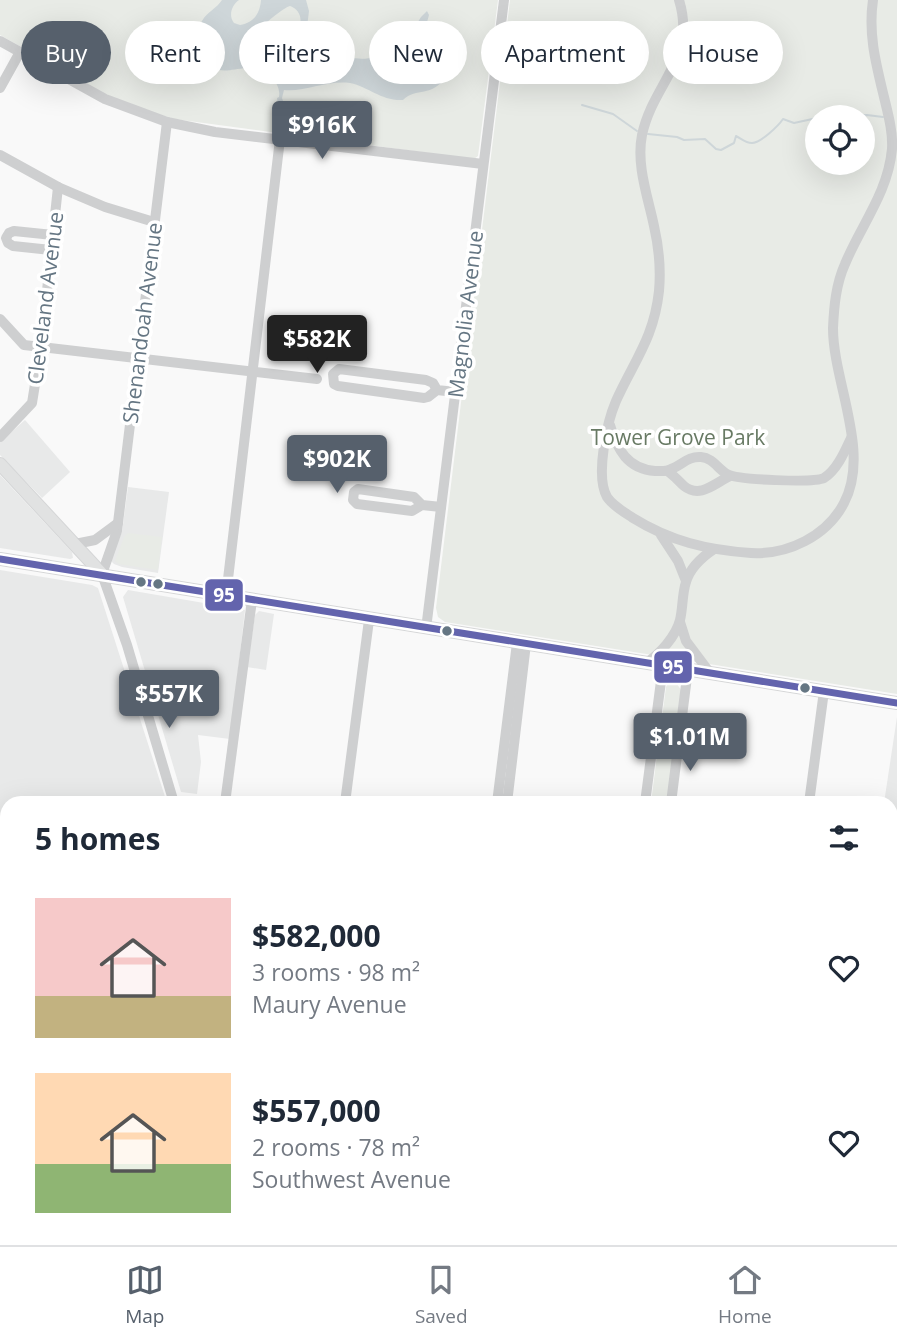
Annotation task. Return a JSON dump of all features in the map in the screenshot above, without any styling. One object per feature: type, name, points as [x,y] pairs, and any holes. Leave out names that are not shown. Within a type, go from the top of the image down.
[{"type":"main road","points":[[0,464],[102,574]]},
{"type":"main road","points":[[0,559],[897,703]]},
{"type":"street","name":"Magnolia Avenue","points":[[426,629],[504,0]]},
{"type":"street","points":[[679,0],[685,23],[684,39],[646,123],[641,143],[644,180],[660,259],[656,309],[647,343],[618,398],[609,422],[604,460],[605,492],[618,508],[661,535],[714,549],[766,553],[794,546],[821,530],[838,513],[848,492],[853,472],[851,437],[835,348],[836,292],[844,265],[882,190],[892,147],[890,124],[871,38],[873,0]]},
{"type":"street","points":[[0,41],[118,105],[166,122],[215,132],[483,164]]},
{"type":"street","points":[[0,88],[20,52]]},
{"type":"street","name":"Shenandoah Avenue","points":[[102,574],[114,544],[118,523],[166,122]]},
{"type":"street","points":[[226,596],[280,139]]},
{"type":"street","points":[[0,155],[58,187],[105,207],[154,222]]},
{"type":"street","name":"Cleveland Avenue","points":[[0,437],[32,403],[41,347],[58,187]]},
{"type":"street","points":[[51,250],[13,246],[6,238],[14,231],[52,235]]},
{"type":"street","points":[[0,319],[24,345],[317,379]]},
{"type":"street","points":[[437,390],[433,383],[426,380],[339,369],[333,374],[334,383],[338,386],[424,398],[437,390],[455,392]]},
{"type":"street","points":[[609,422],[618,447],[631,464],[640,469],[667,471],[686,459],[699,456],[710,459],[730,476]]},
{"type":"street","points":[[667,471],[684,487],[696,491],[708,489],[730,476],[802,481],[824,478],[841,458],[851,437]]},
{"type":"street","points":[[422,505],[414,496],[359,489],[353,496],[357,504],[412,511],[422,505],[441,507]]},
{"type":"street","points":[[75,544],[91,541],[118,523]]},
{"type":"street","points":[[661,535],[678,561],[686,581]]},
{"type":"street","points":[[646,663],[661,650],[680,622],[686,581],[697,563],[714,549]]},
{"type":"street","points":[[102,574],[127,645],[172,796]]},
{"type":"street","points":[[226,796],[252,600]]},
{"type":"street","points":[[346,796],[369,620]]},
{"type":"street","points":[[680,622],[687,641],[710,673]]},
{"type":"street","points":[[498,796],[522,643]]},
{"type":"street","points":[[508,796],[522,643]]},
{"type":"street","points":[[646,796],[663,666]]},
{"type":"street","points":[[672,796],[688,669]]},
{"type":"street","points":[[810,796],[824,691]]},
{"type":"shaded area","points":[[222,0],[239,0],[231,14],[234,23],[239,25],[239,69],[225,70],[225,21],[202,21]]},
{"type":"shaded area","points":[[261,0],[306,0],[308,21],[301,21],[296,9],[290,6],[268,21],[250,21],[255,17]]},
{"type":"shaded area","points":[[427,11],[427,21],[418,21]]},
{"type":"shaded area","points":[[355,58],[369,58],[369,84],[440,84],[403,100],[388,98],[354,84]]},
{"type":"shaded area","points":[[325,84],[284,90],[284,104],[278,105],[277,85]]},
{"type":"shaded area","points":[[25,420],[70,472],[42,498],[0,455],[0,442]]},
{"type":"shaded area","points":[[0,475],[72,552],[73,558],[0,548]]},
{"type":"shaded area","points":[[128,487],[169,492],[158,573],[122,567],[110,560],[122,532]]},
{"type":"shaded area","points":[[0,570],[92,585],[98,588],[165,796],[0,796]]},
{"type":"shaded area","points":[[128,590],[245,610],[230,739],[198,735],[201,762],[197,794],[181,792],[123,597]]},
{"type":"shaded area","points":[[259,611],[274,614],[266,670],[247,667],[255,615]]},
{"type":"shaded area","points":[[897,717],[897,796],[885,796]]},
{"type":"green space","points":[[0,0],[498,0],[495,21],[481,21],[481,84],[487,84],[478,156],[474,159],[174,119],[130,105],[87,84],[111,84],[111,21],[21,21],[21,47],[0,35]]},
{"type":"green space","name":"Tower Grove Park","points":[[510,0],[897,0],[897,694],[445,622],[438,617],[436,608],[500,84],[649,84],[649,21],[507,21]]},
{"type":"green space","points":[[128,533],[162,537],[158,570],[119,564],[115,561]]},
{"type":"green space","points":[[668,683],[677,684],[681,690],[676,736],[660,733]]},
{"type":"green space","points":[[659,739],[675,742],[668,796],[652,796]]},
{"type":"waterway","points":[[582,105],[613,114],[637,131]]},
{"type":"waterway","points":[[875,116],[883,117]]},
{"type":"waterway","points":[[648,134],[684,140],[705,139],[721,150],[734,143],[736,136],[745,142],[756,142],[783,119],[794,123],[805,121]]},
{"type":"transit line","name":"95","points":[[0,559],[897,703]]}]
